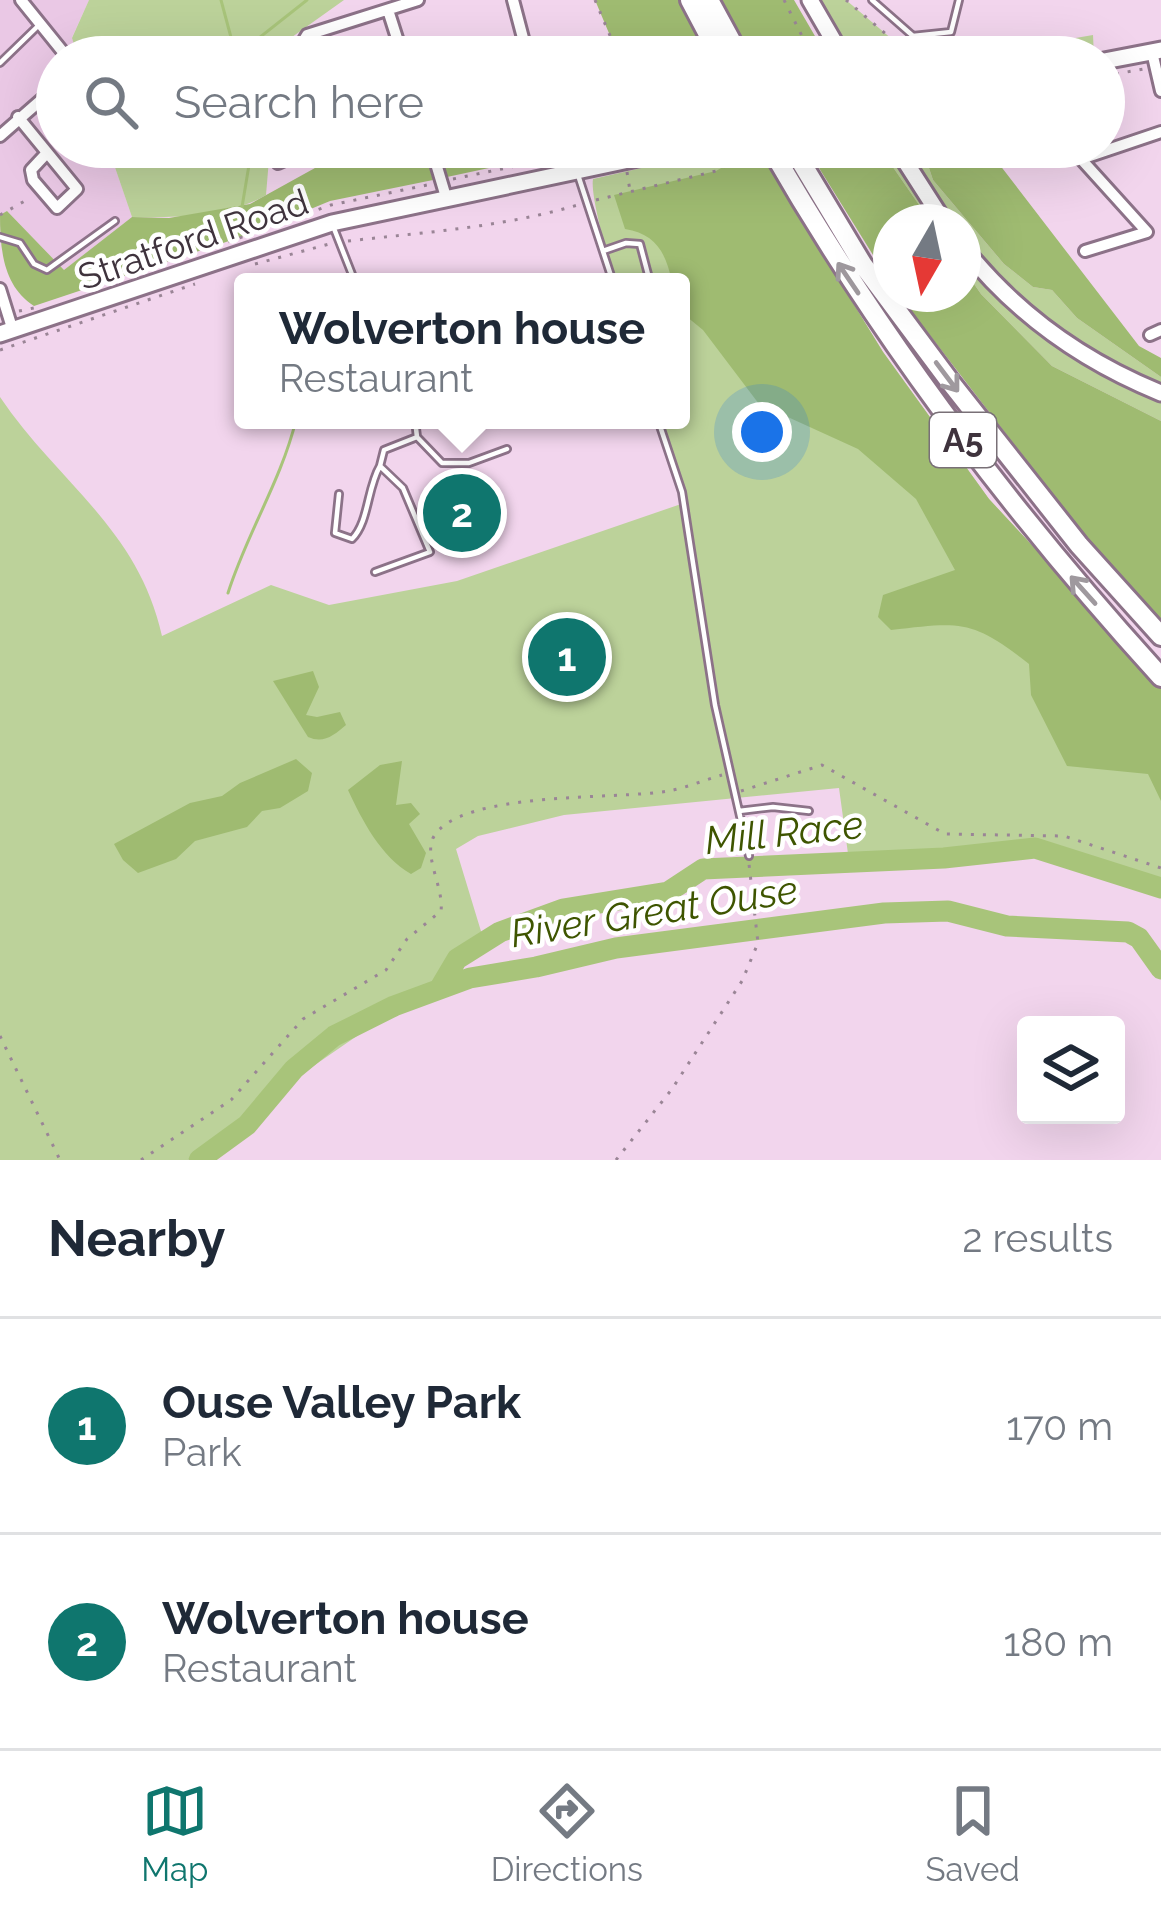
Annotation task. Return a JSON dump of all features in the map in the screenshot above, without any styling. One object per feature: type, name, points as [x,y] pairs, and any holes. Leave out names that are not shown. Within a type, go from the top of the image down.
[{"type":"highway","points":[[690,0],[709,36]]},
{"type":"highway","points":[[709,0],[729,36]]},
{"type":"highway","name":"A5","points":[[789,168],[1078,545],[1161,636]]},
{"type":"highway","name":"A5","points":[[798,168],[843,272],[930,396],[1054,558],[1161,676]]},
{"type":"street","points":[[21,0],[51,36]]},
{"type":"street","points":[[306,36],[418,0]]},
{"type":"street","points":[[513,0],[522,36]]},
{"type":"street","points":[[810,0],[836,36]]},
{"type":"street","points":[[388,10],[396,36]]},
{"type":"street","points":[[1125,59],[1156,56],[1161,91]]},
{"type":"street","points":[[0,136],[36,103]]},
{"type":"street","points":[[18,118],[36,143]]},
{"type":"street","points":[[1125,144],[1161,132]]},
{"type":"street","points":[[36,165],[33,180],[57,208],[77,189],[62,168]]},
{"type":"street","points":[[437,168],[446,197]]},
{"type":"street","name":"Stratford Road","points":[[6,332],[332,223],[552,168]]},
{"type":"street","points":[[910,168],[932,204]]},
{"type":"street","points":[[1089,168],[1147,232]]},
{"type":"street","points":[[1085,251],[1161,228]]},
{"type":"street","points":[[981,270],[1036,322],[1114,372],[1161,393]]},
{"type":"street","points":[[0,289],[6,332]]},
{"type":"lane","points":[[872,0],[913,36],[951,32],[959,0]]},
{"type":"lane","points":[[0,63],[41,23]]},
{"type":"lane","points":[[576,168],[611,273]]},
{"type":"lane","points":[[0,237],[20,242],[34,264],[46,270],[115,221]]},
{"type":"lane","points":[[332,223],[351,273]]},
{"type":"lane","points":[[604,250],[640,244],[648,273]]},
{"type":"lane","points":[[416,429],[435,459],[450,464],[469,463],[507,448]]},
{"type":"lane","points":[[661,429],[684,500],[715,705],[748,856]]},
{"type":"lane","points":[[340,494],[335,533],[352,539],[361,528],[382,454],[389,446],[417,437]]},
{"type":"lane","points":[[375,572],[430,552],[403,488],[380,466]]},
{"type":"lane","points":[[739,811],[773,807],[809,811]]},
{"type":"path","points":[[596,0],[611,36]]},
{"type":"path","points":[[784,0],[803,36]]},
{"type":"path","points":[[846,0],[889,36]]},
{"type":"path","points":[[1125,68],[1156,56]]},
{"type":"path","points":[[237,268],[339,242],[444,233],[536,217],[721,168]]},
{"type":"path","points":[[627,171],[630,191]]},
{"type":"path","points":[[0,215],[43,191]]},
{"type":"path","points":[[0,350],[202,282]]},
{"type":"path","points":[[734,793],[812,767],[830,767],[945,834],[1064,836],[1161,868]]},
{"type":"path","points":[[141,1160],[231,1100],[303,1019],[386,970],[416,928],[441,911],[430,845],[436,832],[461,817],[505,804],[667,791],[730,773]]},
{"type":"path","points":[[616,1160],[705,1040],[742,981],[758,943],[748,856]]},
{"type":"path","points":[[0,1036],[60,1160]]},
{"type":"shaded area","points":[[0,0],[89,0],[72,36],[36,36],[36,168],[115,168],[132,217],[64,270],[7,211],[0,215]]},
{"type":"green space","points":[[89,0],[344,0],[293,36],[73,36]]},
{"type":"green space","points":[[595,0],[794,0],[815,36],[610,36]]},
{"type":"green space","points":[[810,0],[846,0],[888,36],[831,36]]},
{"type":"green space","points":[[115,168],[268,168],[266,195],[252,202],[219,212],[132,217]]},
{"type":"green space","points":[[315,168],[430,168],[433,180],[330,201],[253,233],[34,306],[16,288],[5,266],[0,215],[7,211],[64,270],[132,217],[169,218],[250,204]]},
{"type":"green space","points":[[445,168],[489,168],[447,177]]},
{"type":"green space","points":[[641,168],[770,168],[883,352],[989,499],[1161,685],[1161,888],[1035,848],[944,858],[849,861],[839,788],[564,815],[478,836],[456,849],[487,951],[264,1100],[188,1160],[0,1160],[0,397],[94,508],[135,565],[162,636],[271,585],[329,605],[457,581],[684,503],[661,429],[690,429],[690,273],[611,273],[593,179]]},
{"type":"green space","points":[[770,168],[883,352],[989,499],[1161,684],[1161,801],[1148,774],[1067,766],[1031,695],[1029,664],[993,639],[950,625],[891,630],[878,617],[883,595],[955,570],[916,499],[858,449],[759,404],[690,319],[690,273],[669,273],[658,246],[645,235],[625,229],[614,195],[716,171]]},
{"type":"green space","points":[[819,168],[894,168],[919,204],[873,204],[873,255]]},
{"type":"green space","points":[[894,168],[929,168],[953,204],[919,204]]},
{"type":"green space","points":[[929,168],[1002,168],[1139,346],[1161,358],[1161,377],[1077,318],[1052,290],[1033,287],[1004,264],[981,237],[981,204],[953,204]]},
{"type":"green space","points":[[981,237],[1033,287],[1052,290],[1077,318],[1161,377],[1161,421],[1052,366],[981,294]]},
{"type":"green space","points":[[981,294],[1052,366],[1161,421],[1161,623],[1108,566],[912,312],[981,312]]},
{"type":"green space","points":[[313,671],[319,687],[306,715],[340,712],[346,725],[324,739],[308,737],[273,681]]},
{"type":"green space","points":[[296,759],[312,773],[308,791],[280,808],[262,811],[247,827],[195,841],[176,859],[138,873],[114,844],[190,803],[222,796]]},
{"type":"green space","points":[[402,761],[396,805],[411,803],[420,814],[409,824],[426,853],[421,868],[411,874],[382,848],[348,790],[380,765]]},
{"type":"waterway","points":[[221,0],[231,36]]},
{"type":"waterway","points":[[261,36],[307,0]]},
{"type":"waterway","points":[[240,219],[248,168]]},
{"type":"waterway","points":[[228,593],[293,429]]},
{"type":"waterway","name":"Mill Race","points":[[441,986],[457,959],[500,932],[563,909],[668,892],[703,869],[944,858],[1035,848],[1161,888]]},
{"type":"waterway","name":"River Great Ouse","points":[[199,1160],[247,1125],[294,1069],[334,1036],[394,1006],[470,978],[616,948],[884,913],[948,911],[1007,926],[1128,932],[1139,938],[1161,969]]},
{"type":"place","name":"Wolverton house","points":[[462,513]]},
{"type":"place","name":"Ouse Valley Park","points":[[567,657]]}]
